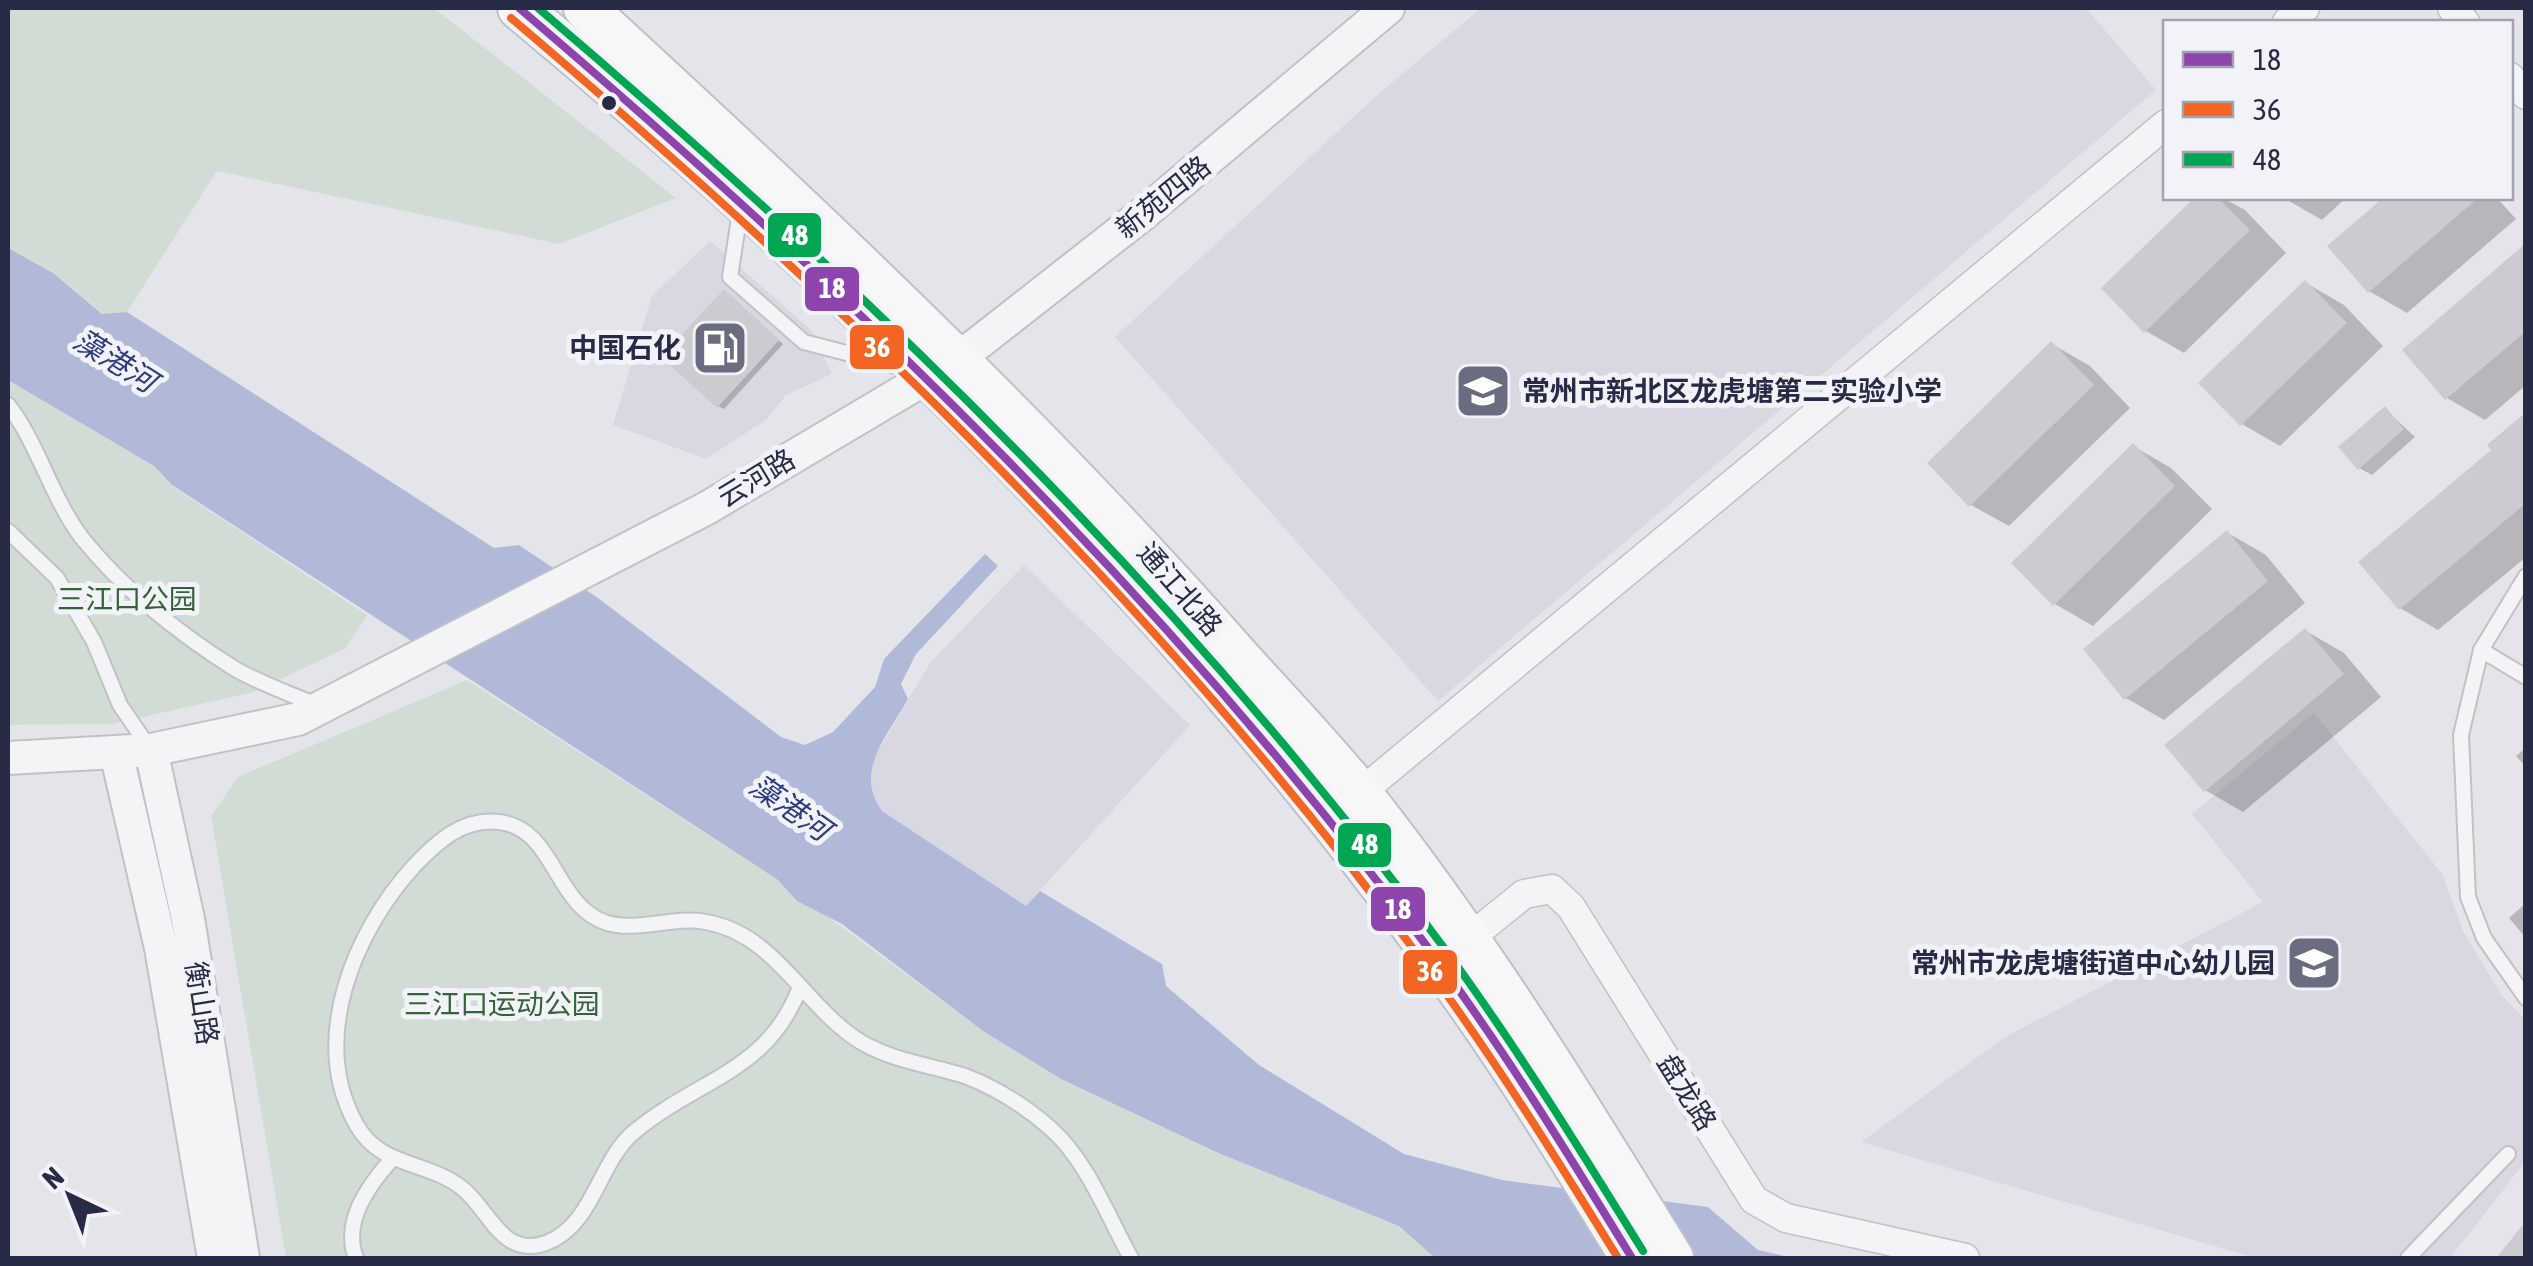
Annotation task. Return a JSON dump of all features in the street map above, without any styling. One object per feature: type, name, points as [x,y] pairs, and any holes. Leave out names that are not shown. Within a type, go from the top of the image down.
[{"type":"main road","name":"通江北路","points":[[519,8],[742,202],[944,366],[1322,810],[1439,962],[1570,1157],[1632,1258]]},
{"type":"main road","name":"通江北路","points":[[585,8],[944,366],[1136,540],[1360,793],[1467,940],[1672,1258]]},
{"type":"street","name":"新苑四路","points":[[944,366],[1143,214],[1388,8]]},
{"type":"street","points":[[1360,793],[2163,126]]},
{"type":"street","name":"云河路","points":[[321,708],[707,508],[944,366]]},
{"type":"street","points":[[8,758],[151,750],[298,718],[321,708]]},
{"type":"street","name":"衡山路","points":[[151,750],[188,919],[243,1258]]},
{"type":"street","name":"衡山路","points":[[116,752],[160,948],[214,1258]]},
{"type":"street","name":"盘龙路","points":[[1467,940],[1524,894],[1552,889],[1571,907],[1754,1200],[1786,1218],[1965,1258]]},
{"type":"lane","points":[[742,202],[730,278],[804,342],[944,366]]},
{"type":"lane","points":[[8,405],[20,421],[40,471],[82,537],[149,606],[234,668],[321,708]]},
{"type":"lane","points":[[8,531],[57,578],[94,642],[120,705],[151,750]]},
{"type":"lane","points":[[2526,576],[2481,650],[2460,735],[2468,897],[2484,938],[2526,998]]},
{"type":"lane","points":[[2481,650],[2526,677]]},
{"type":"lane","points":[[800,986],[776,1035],[750,1060],[685,1095],[618,1145],[574,1225],[546,1243],[523,1246],[502,1236],[462,1188],[429,1170],[390,1160],[371,1146],[344,1095],[336,1056],[340,1010],[353,961],[381,906],[438,842],[465,825],[498,822],[520,828],[542,847],[576,906],[609,924],[688,918],[720,924],[751,937],[800,986],[825,1015],[862,1043],[1011,1098],[1054,1131],[1088,1179],[1131,1258]]},
{"type":"lane","points":[[2408,1258],[2508,1154]]},
{"type":"lane","points":[[356,1258],[352,1247],[355,1216],[372,1181],[390,1160]]},
{"type":"shaded area","name":"常州市新北区龙虎塘第二实验小学","points":[[1481,8],[2086,8],[2156,90],[1438,701],[1115,337],[1375,97]]},
{"type":"shaded area","points":[[710,241],[810,329],[832,374],[786,395],[766,420],[706,459],[613,425],[652,296]]},
{"type":"shaded area","points":[[1024,565],[1190,725],[1026,906],[882,811],[871,796],[869,780],[871,763],[930,663]]},
{"type":"shaded area","name":"常州市龙虎塘街道中心幼儿园","points":[[2314,713],[2443,875],[2463,931],[2502,996],[2525,1019],[2525,1162],[2450,1258],[2255,1258],[1861,1142],[2005,1037],[2263,902],[2192,814]]},
{"type":"green space","points":[[8,8],[434,8],[676,198],[559,244],[217,171],[127,312],[103,314],[53,273],[8,248]]},
{"type":"green space","name":"三江口公园","points":[[8,380],[154,466],[172,486],[367,615],[346,648],[254,692],[112,724],[8,725]]},
{"type":"green space","name":"三江口运动公园","points":[[467,680],[778,880],[983,1031],[1061,1079],[1216,1152],[1399,1226],[1435,1258],[286,1258],[211,816],[238,777]]},
{"type":"water","name":"藻港河","points":[[8,248],[53,273],[102,314],[127,312],[494,548],[519,545],[598,598],[781,737],[805,745],[833,732],[875,687],[884,659],[985,554],[998,566],[916,654],[901,684],[908,699],[883,740],[872,768],[874,796],[882,811],[1026,906],[1040,891],[1162,964],[1166,986],[1259,1065],[1404,1154],[1502,1180],[1708,1207],[1758,1250],[1793,1258],[1435,1258],[1399,1226],[1216,1152],[1061,1079],[983,1031],[842,924],[797,901],[778,880],[172,485],[154,466],[8,380]]},
{"type":"building","points":[[2192,200],[2220,200],[2250,230],[2144,333],[2101,288]]},
{"type":"building","points":[[2381,200],[2476,200],[2368,293],[2327,246]]},
{"type":"building","points":[[2526,243],[2526,331],[2445,400],[2402,350]]},
{"type":"building","points":[[2305,280],[2347,323],[2240,426],[2198,383]]},
{"type":"building","name":"中国石化","points":[[724,289],[779,340],[717,408],[661,357]]},
{"type":"building","points":[[2051,341],[2094,385],[1969,507],[1927,463]]},
{"type":"building","points":[[2385,406],[2404,429],[2358,470],[2338,447]]},
{"type":"building","points":[[2526,412],[2526,503],[2399,610],[2358,562],[2491,450],[2487,445]]},
{"type":"building","points":[[2133,443],[2175,486],[2053,606],[2011,563]]},
{"type":"building","points":[[2227,530],[2268,581],[2124,700],[2083,649]]},
{"type":"building","points":[[2305,628],[2344,674],[2204,792],[2164,745]]},
{"type":"building","points":[[2526,1221],[2526,1258],[2496,1258]]},
{"type":"transit line","name":"18","points":[[519,8],[768,228],[888,342],[1006,459],[1230,702],[1336,829],[1438,961],[1514,1070],[1632,1258]]},
{"type":"transit line","name":"48","points":[[538,8],[785,226],[905,339],[1135,575],[1244,698],[1450,956],[1525,1065],[1643,1251]]},
{"type":"transit line","name":"36","points":[[511,18],[760,237],[881,351],[1112,587],[1328,838],[1429,970],[1503,1076],[1618,1258]]},
{"type":"place","name":"中国石化","points":[[720,348]]},
{"type":"place","name":"常州市新北区龙虎塘第二实验小学","points":[[1483,391]]},
{"type":"place","name":"常州市龙虎塘街道中心幼儿园","points":[[2314,963]]}]
